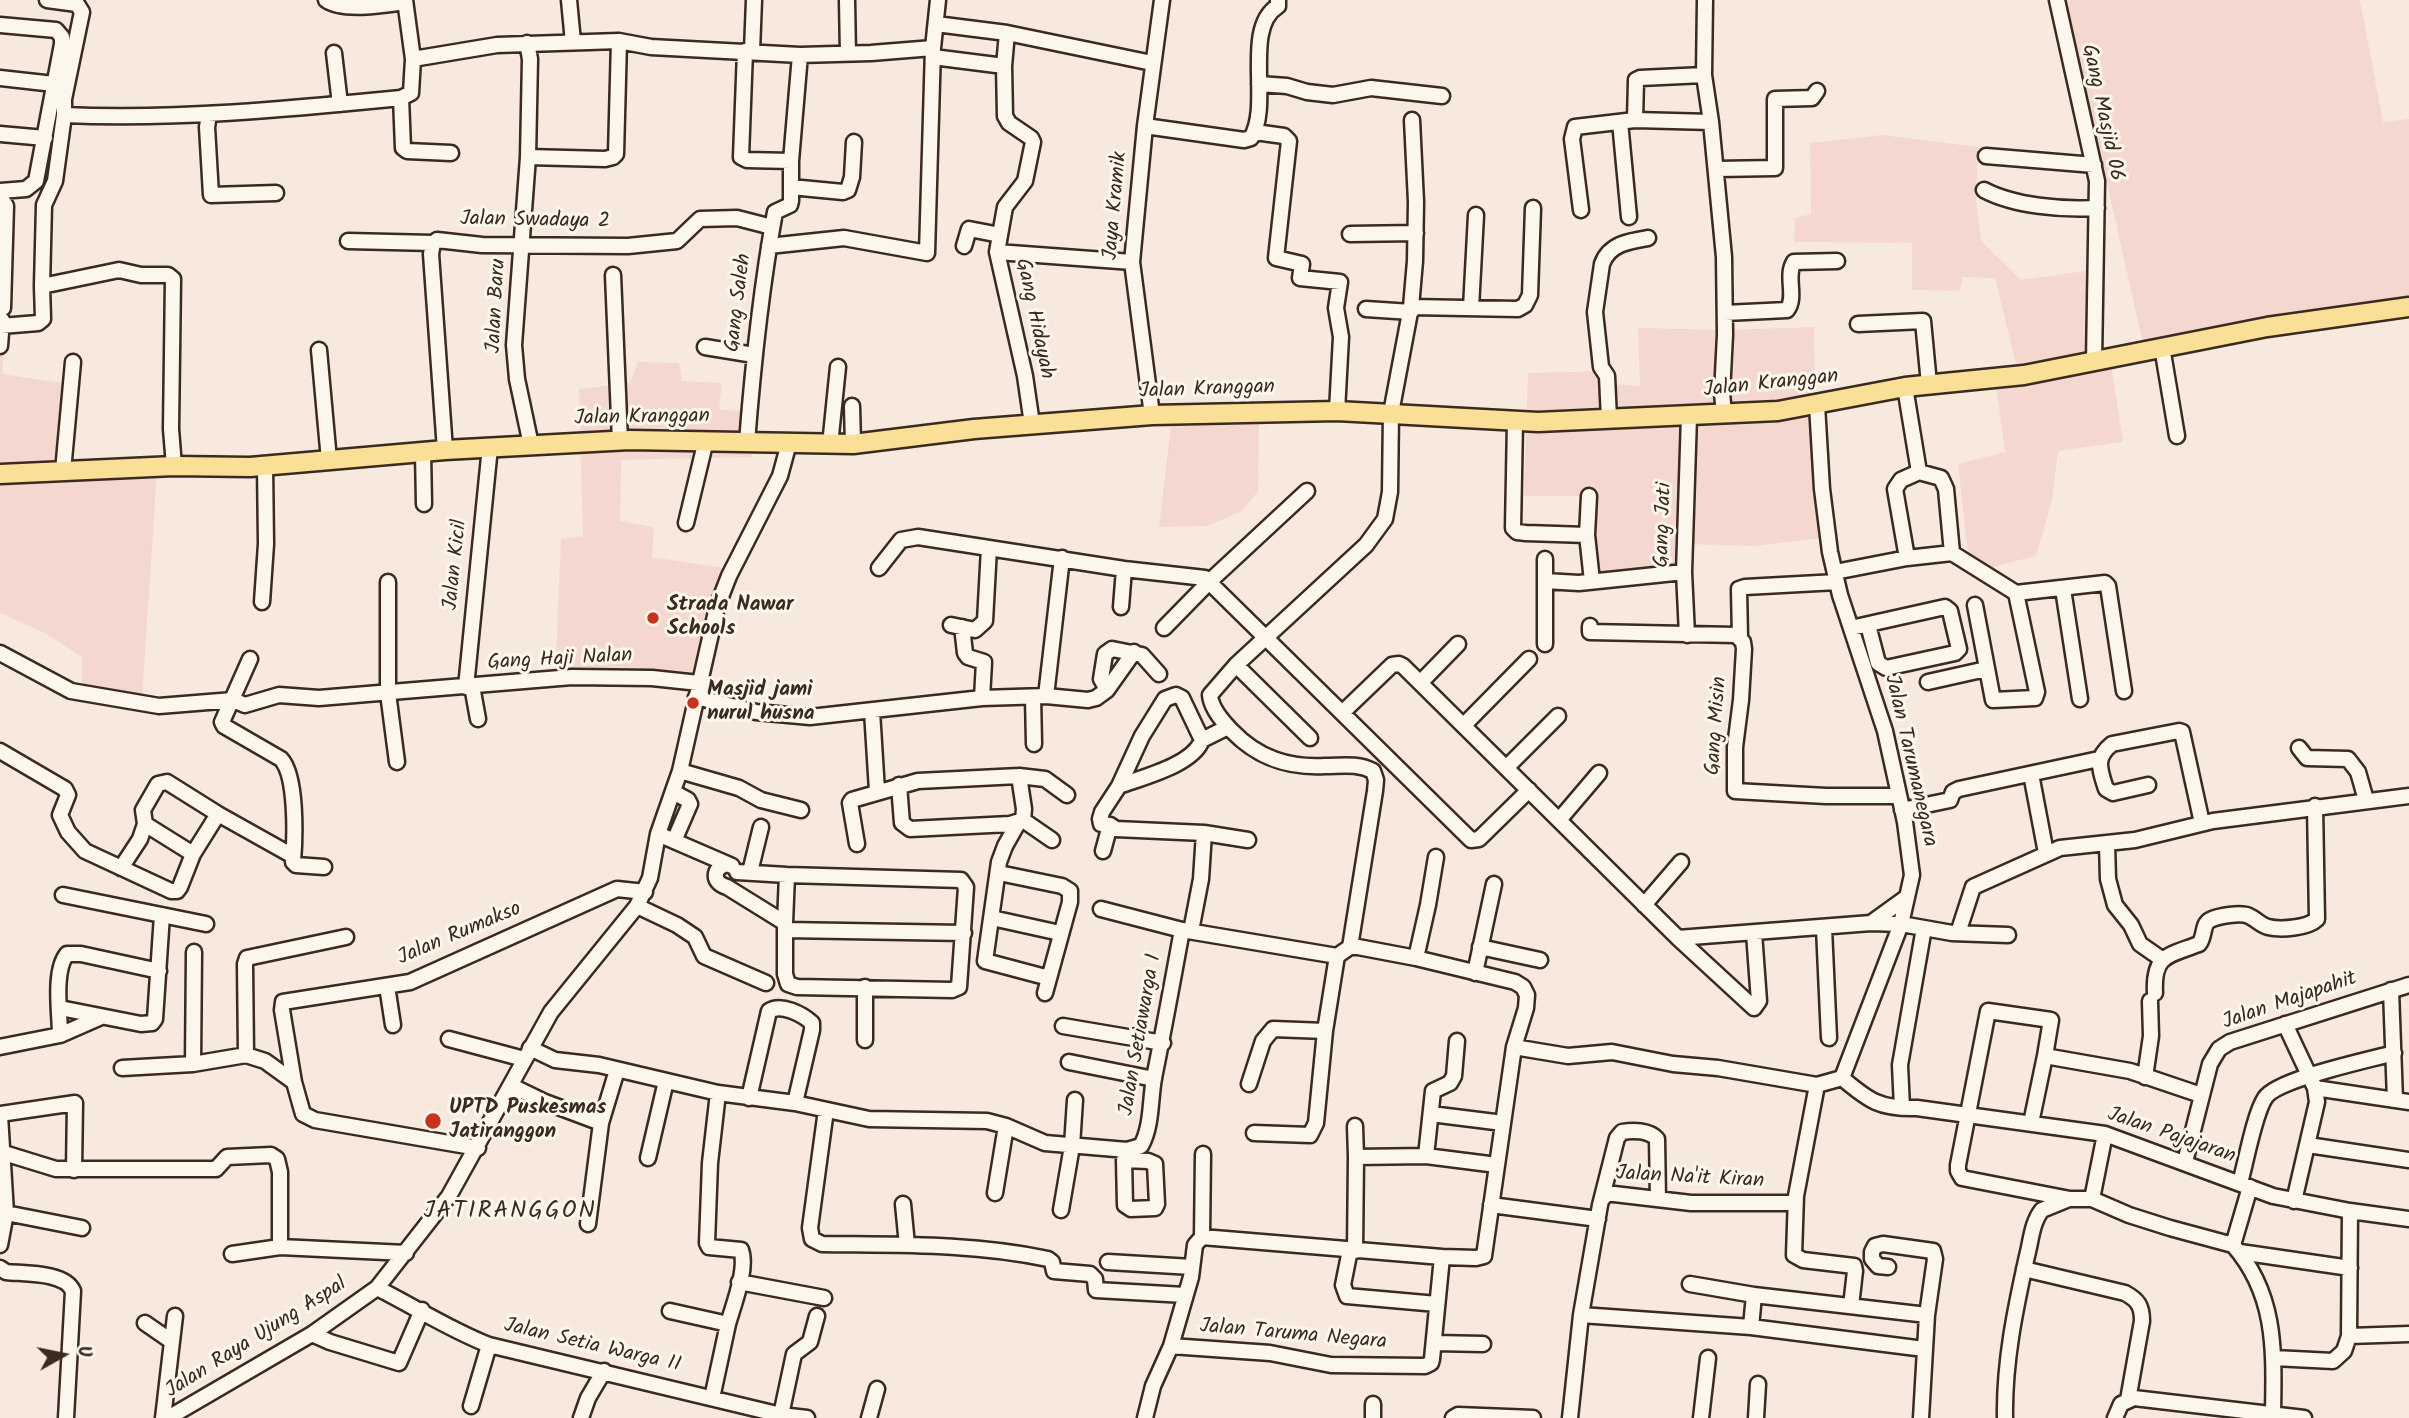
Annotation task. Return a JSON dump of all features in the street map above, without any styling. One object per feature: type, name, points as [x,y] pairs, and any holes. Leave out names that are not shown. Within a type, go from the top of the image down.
[{"type":"main road","name":"Jalan Kranggan","points":[[0,474],[174,466],[265,466],[444,450],[620,440],[853,444],[1032,424],[1152,415],[1337,411],[1515,422],[1778,411],[1905,387],[2011,377],[2267,327],[2409,307]]},
{"type":"street","points":[[1,323],[42,321],[44,207],[55,181],[64,99],[82,12],[77,4],[47,0]]},
{"type":"street","points":[[64,116],[123,118],[209,115],[401,98],[411,93],[413,58],[405,1],[371,6],[334,5],[326,0]]},
{"type":"street","points":[[569,0],[573,42]]},
{"type":"street","points":[[754,0],[741,157],[747,160],[791,161]]},
{"type":"street","points":[[847,0],[848,54]]},
{"type":"street","points":[[933,52],[938,0]]},
{"type":"street","name":"Jaya Kramik","points":[[1152,415],[1132,262],[1152,63],[1162,0]]},
{"type":"street","points":[[1145,126],[1244,140],[1251,138],[1259,116],[1259,51],[1265,21],[1270,11],[1278,6],[1278,0]]},
{"type":"street","points":[[1705,0],[1703,75],[1717,169],[1724,257],[1724,414]]},
{"type":"street","name":"Gang Masjid 06","points":[[2057,0],[2097,181],[2094,362]]},
{"type":"street","points":[[936,24],[1007,33],[1152,63]]},
{"type":"street","points":[[0,25],[46,29],[60,33],[62,44],[34,184],[26,190],[0,191]]},
{"type":"street","name":"Gang Hidayah","points":[[1007,33],[1004,66],[1006,116],[1009,123],[1031,138],[1032,142],[1025,181],[1005,207],[997,252],[1025,376],[1032,424]]},
{"type":"street","points":[[413,58],[497,45],[620,41],[651,47],[800,55],[933,52],[1004,66]]},
{"type":"street","points":[[528,157],[605,159],[616,154],[620,41]]},
{"type":"street","name":"Jalan Baru","points":[[527,43],[530,59],[528,157],[514,345],[517,379],[531,445]]},
{"type":"street","name":"Gang Saleh","points":[[747,442],[754,355],[769,246],[844,238],[926,253],[933,52]]},
{"type":"street","points":[[334,53],[340,104]]},
{"type":"street","points":[[769,246],[775,212],[790,205],[800,55]]},
{"type":"street","points":[[1635,120],[1635,82],[1640,78],[1703,75]]},
{"type":"street","points":[[0,78],[54,84]]},
{"type":"street","points":[[1259,84],[1287,86],[1333,95],[1371,88],[1442,96]]},
{"type":"street","points":[[1717,169],[1775,168],[1775,99],[1812,98],[1817,91]]},
{"type":"street","points":[[401,98],[403,148],[407,151],[451,153]]},
{"type":"street","points":[[209,115],[206,127],[211,195],[276,193]]},
{"type":"street","points":[[1350,947],[1375,791],[1373,771],[1346,764],[1324,766],[1282,763],[1264,757],[1228,726],[1212,704],[1210,695],[1236,665],[1366,545],[1385,519],[1390,492],[1391,413],[1411,309],[1416,233],[1412,120]]},
{"type":"street","points":[[1581,210],[1573,130],[1579,126],[1635,120],[1711,122]]},
{"type":"street","points":[[1620,121],[1629,217]]},
{"type":"street","points":[[1255,132],[1284,136],[1289,141],[1276,258],[1302,264],[1300,278],[1340,282],[1336,308],[1341,337],[1337,411]]},
{"type":"street","points":[[0,134],[45,138]]},
{"type":"street","points":[[791,187],[843,192],[848,190],[852,177],[854,142]]},
{"type":"street","points":[[1986,156],[2094,165]]},
{"type":"street","points":[[1984,190],[1999,197],[2059,209],[2097,208]]},
{"type":"street","points":[[0,197],[6,206],[0,346]]},
{"type":"street","points":[[1366,309],[1518,309],[1528,302],[1533,208]]},
{"type":"street","points":[[1471,308],[1476,215]]},
{"type":"street","name":"Jalan Swadaya 2","points":[[444,450],[431,254],[433,243],[437,240],[482,245],[628,246],[677,241],[700,219],[737,218],[772,227]]},
{"type":"street","points":[[964,246],[969,229],[999,235]]},
{"type":"street","points":[[1350,234],[1416,233]]},
{"type":"street","points":[[1609,419],[1606,374],[1601,367],[1595,312],[1602,264],[1605,257],[1618,245],[1648,238]]},
{"type":"street","points":[[348,241],[433,243]]},
{"type":"street","points":[[997,252],[1132,262]]},
{"type":"street","points":[[1725,313],[1787,310],[1791,303],[1790,271],[1794,262],[1837,261]]},
{"type":"street","points":[[42,286],[119,270],[141,275],[168,275],[173,279],[171,429],[174,466]]},
{"type":"street","points":[[613,275],[620,440]]},
{"type":"street","points":[[1858,324],[1923,321],[1930,384]]},
{"type":"street","points":[[705,347],[754,355]]},
{"type":"street","points":[[2162,347],[2177,436]]},
{"type":"street","points":[[319,350],[329,460]]},
{"type":"street","points":[[63,471],[73,362]]},
{"type":"street","points":[[831,445],[838,367]]},
{"type":"street","points":[[1905,387],[1919,472]]},
{"type":"street","name":"Jalan Tarumanegara","points":[[1817,405],[1824,514],[1836,577],[1880,712],[1911,861],[1911,884],[1901,924],[1842,1078]]},
{"type":"street","points":[[852,407],[853,444]]},
{"type":"street","name":"Gang Jati","points":[[1687,635],[1684,572],[1689,416]]},
{"type":"street","points":[[1515,422],[1513,528],[1517,532],[1526,533],[1587,536]]},
{"type":"street","points":[[686,523],[706,440]]},
{"type":"street","name":"Jalan Raya Ujung Aspal","points":[[165,1418],[312,1334],[377,1288],[449,1196],[551,1012],[637,906],[645,892],[658,834],[680,771],[717,607],[729,576],[780,476],[789,443]]},
{"type":"street","name":"Jalan Kicil","points":[[478,719],[469,686],[490,447]]},
{"type":"street","points":[[423,452],[424,504]]},
{"type":"street","points":[[262,602],[266,544],[265,466]]},
{"type":"street","points":[[1907,558],[1895,489],[1901,480],[1919,472],[1941,478],[1945,485],[1952,553]]},
{"type":"street","points":[[1164,628],[1210,581],[1307,491]]},
{"type":"street","points":[[1589,495],[1587,536],[1592,581]]},
{"type":"street","points":[[879,568],[901,540],[918,537],[1124,569],[1195,576],[1210,581],[1472,840],[1479,839],[1529,789]]},
{"type":"street","points":[[982,698],[986,669],[984,662],[968,657],[956,626],[975,629],[985,621],[989,548]]},
{"type":"street","points":[[1740,638],[1740,589],[1836,577],[1907,558],[1952,553],[2016,593],[2107,584],[2124,691]]},
{"type":"street","points":[[1034,744],[1062,558]]},
{"type":"street","points":[[1545,559],[1545,644]]},
{"type":"street","points":[[1121,607],[1124,569]]},
{"type":"street","points":[[1545,581],[1579,583],[1684,572]]},
{"type":"street","points":[[388,582],[388,694],[397,762]]},
{"type":"street","points":[[2063,589],[2080,699]]},
{"type":"street","points":[[1975,605],[1993,700],[1996,702],[2036,697],[2016,593]]},
{"type":"street","points":[[1851,628],[1945,607],[1950,611],[1959,649],[1955,653],[1886,668],[1878,663],[1868,625]]},
{"type":"street","points":[[1590,626],[1590,632],[1735,635],[1740,638]]},
{"type":"street","name":"Gang Misin","points":[[1740,638],[1743,642],[1744,662],[1735,735],[1735,791],[1901,803]]},
{"type":"street","points":[[1421,682],[1458,644]]},
{"type":"street","points":[[1134,652],[1107,690],[1101,679],[1105,654],[1112,649],[1134,652],[1147,659],[1159,674]]},
{"type":"street","name":"Gang Haji Nalan","points":[[0,653],[71,691],[159,706],[233,700],[245,705],[279,695],[319,698],[388,694],[572,677],[652,678],[698,690],[756,712],[810,717],[982,698],[1088,700],[1107,690]]},
{"type":"street","points":[[250,659],[223,724],[281,758],[290,771],[292,788],[293,862],[296,865],[324,867]]},
{"type":"street","points":[[1464,725],[1529,659]]},
{"type":"street","points":[[1342,713],[1396,663],[1404,666],[1644,905],[1754,1008],[1759,1001],[1754,933]]},
{"type":"street","points":[[1236,665],[1310,738]]},
{"type":"street","points":[[1928,682],[1986,669]]},
{"type":"street","points":[[1202,740],[1182,698],[1171,696],[1165,699],[1137,745],[1119,786],[1100,819],[1101,824],[1116,829],[1205,833],[1248,840]]},
{"type":"street","points":[[872,711],[877,791]]},
{"type":"street","points":[[1507,767],[1558,716]]},
{"type":"street","points":[[1119,786],[1157,773],[1190,756],[1199,748],[1202,740],[1228,726]]},
{"type":"street","points":[[2148,785],[2124,792],[2113,793],[2106,789],[2099,759],[2103,751],[2112,744],[2182,732],[2202,823]]},
{"type":"street","points":[[2299,748],[2307,758],[2348,759],[2358,772],[2365,800]]},
{"type":"street","points":[[0,751],[65,789],[68,795],[60,815],[68,832],[85,851],[171,891],[177,891],[193,854],[218,814]]},
{"type":"street","points":[[1901,803],[1950,800],[1953,792],[1959,789],[2099,759]]},
{"type":"street","points":[[680,771],[738,788],[761,800],[801,810]]},
{"type":"street","points":[[1559,820],[1600,773]]},
{"type":"street","points":[[2031,774],[2046,853]]},
{"type":"street","points":[[857,844],[850,803],[852,800],[899,785],[918,781],[1019,776],[1045,779],[1067,795]]},
{"type":"street","points":[[1019,776],[1024,809],[1021,822],[1005,846],[999,862],[985,961],[1049,978]]},
{"type":"street","points":[[121,868],[140,839],[145,824],[143,810],[158,784],[167,782],[293,856]]},
{"type":"street","points":[[899,785],[902,823],[910,829],[1021,822],[1052,840]]},
{"type":"street","points":[[673,792],[688,800],[690,804],[674,841]]},
{"type":"street","points":[[1958,933],[1973,887],[2046,853],[2069,847],[2150,837],[2202,823],[2315,806],[2409,796]]},
{"type":"street","points":[[2145,1077],[2151,1036],[2154,972],[2162,960],[2199,944],[2205,925],[2210,919],[2246,915],[2261,925],[2272,928],[2312,923],[2317,919],[2315,806]]},
{"type":"street","points":[[145,824],[193,854]]},
{"type":"street","points":[[1103,851],[1110,825]]},
{"type":"street","points":[[761,827],[738,869],[734,885],[727,887],[785,927],[964,933]]},
{"type":"street","name":"Jalan Setiawarga 1","points":[[449,1039],[555,1060],[599,1065],[718,1093],[795,1104],[869,1119],[987,1121],[1045,1143],[1126,1155],[1141,1146],[1147,1135],[1154,1079],[1186,930],[1201,879],[1205,833]]},
{"type":"street","points":[[658,834],[738,869],[787,876],[961,880],[966,887],[960,982],[955,989],[797,987],[788,984],[785,974],[787,876]]},
{"type":"street","points":[[2107,844],[2108,879],[2115,905],[2131,925],[2140,944],[2162,960]]},
{"type":"street","points":[[1416,958],[1436,857]]},
{"type":"street","points":[[1644,905],[1681,862]]},
{"type":"street","points":[[999,873],[1062,886],[1070,891],[1070,902],[1045,993]]},
{"type":"street","points":[[1475,973],[1494,884]]},
{"type":"street","name":"Jalan Rumakso","points":[[293,1082],[283,1002],[410,982],[617,890],[645,892]]},
{"type":"street","points":[[62,895],[206,924]]},
{"type":"street","points":[[1871,923],[1907,897]]},
{"type":"street","points":[[637,906],[695,937],[704,956],[766,983]]},
{"type":"street","points":[[1101,909],[1186,930],[1337,956],[1350,947],[1358,947],[1416,958],[1516,982],[1523,987],[1527,995],[1526,1009],[1514,1047],[1484,1256],[1442,1257],[1202,1237]]},
{"type":"street","points":[[60,1008],[141,1024],[152,1023],[155,1019],[162,915]]},
{"type":"street","points":[[992,918],[1060,933]]},
{"type":"street","points":[[1678,938],[1871,923],[1901,924],[1958,933],[2008,934]]},
{"type":"street","points":[[1824,928],[1829,1038]]},
{"type":"street","points":[[1908,1106],[1900,1090],[1900,1065],[1924,928]]},
{"type":"street","points":[[246,1055],[247,958],[346,937]]},
{"type":"street","points":[[1480,947],[1540,960]]},
{"type":"street","points":[[193,1064],[194,952]]},
{"type":"street","points":[[60,1035],[59,988],[61,965],[67,954],[159,971]]},
{"type":"street","points":[[1254,1133],[1310,1135],[1313,1132],[1337,956]]},
{"type":"street","name":"Jalan Majapahit","points":[[2185,1162],[2210,1064],[2219,1049],[2230,1042],[2409,985]]},
{"type":"street","points":[[387,986],[393,1025]]},
{"type":"street","points":[[865,987],[865,1040]]},
{"type":"street","points":[[2312,1082],[2402,1101],[2393,1053],[2391,990]]},
{"type":"street","points":[[749,1098],[769,1012],[780,1008],[812,1023],[795,1104]]},
{"type":"street","points":[[2031,1123],[2051,1020],[1988,1011],[1958,1165],[1962,1178],[2070,1199],[2092,1199],[2160,1225],[2237,1249],[2350,1268]]},
{"type":"street","points":[[0,1047],[60,1035],[102,1017]]},
{"type":"street","points":[[2285,1024],[2312,1082],[2318,1106],[2294,1200]]},
{"type":"street","points":[[1063,1026],[1163,1043]]},
{"type":"street","points":[[1249,1084],[1263,1041],[1273,1029],[1325,1031]]},
{"type":"street","points":[[1426,1156],[1433,1091],[1450,1083],[1454,1076],[1457,1041]]},
{"type":"street","points":[[1514,1047],[1568,1056],[1612,1052],[1673,1064],[1718,1068],[1817,1085],[1842,1078]]},
{"type":"street","points":[[2273,1414],[2274,1358],[2268,1308],[2237,1249],[2245,1185],[2265,1098],[2277,1088],[2312,1082],[2393,1053]]},
{"type":"street","points":[[122,1068],[193,1064],[246,1055],[265,1061],[293,1082],[303,1114],[315,1121],[478,1148]]},
{"type":"street","points":[[2045,1056],[2130,1071],[2201,1095]]},
{"type":"street","points":[[1069,1062],[1154,1079]]},
{"type":"street","points":[[587,1224],[601,1123],[617,1070]]},
{"type":"street","name":"Jalan Pajajaran","points":[[1842,1078],[1868,1101],[2105,1134],[2294,1200],[2409,1219]]},
{"type":"street","points":[[648,1158],[666,1081]]},
{"type":"street","points":[[1817,1085],[1795,1203],[1794,1255],[1803,1260],[1854,1266],[1856,1270],[1851,1306]]},
{"type":"street","points":[[512,1086],[545,1102],[601,1123]]},
{"type":"street","points":[[712,1398],[740,1282],[743,1252],[709,1247],[707,1243],[710,1163],[718,1093]]},
{"type":"street","points":[[1061,1210],[1072,1146],[1075,1100]]},
{"type":"street","points":[[0,1245],[6,1213],[0,1114],[75,1103],[74,1170]]},
{"type":"street","points":[[826,1110],[810,1228],[812,1239],[822,1244],[907,1245],[1011,1251],[1048,1259],[1052,1262],[1054,1271],[1090,1274],[1095,1279],[1096,1290],[1185,1295]]},
{"type":"street","points":[[1431,1114],[1503,1123]]},
{"type":"street","points":[[995,1193],[1006,1126]]},
{"type":"street","points":[[1355,1126],[1353,1250],[1343,1285],[1347,1296],[1437,1304]]},
{"type":"street","points":[[1602,1198],[1617,1138],[1622,1132],[1633,1130],[1652,1133],[1659,1143],[1658,1199]]},
{"type":"street","points":[[2092,1199],[2105,1134]]},
{"type":"street","points":[[2308,1144],[2409,1160]]},
{"type":"street","points":[[4,1153],[56,1169],[74,1170],[216,1169],[227,1157],[271,1155],[277,1159],[280,1172],[280,1247]]},
{"type":"street","points":[[1144,1418],[1153,1386],[1171,1346],[1192,1267],[1195,1245],[1202,1237],[1203,1154]]},
{"type":"street","points":[[1356,1157],[1426,1156],[1497,1165]]},
{"type":"street","name":"Jalan Na'it Kiran","points":[[1570,1418],[1581,1315],[1602,1198],[1607,1194],[1614,1194],[1735,1204],[1795,1203]]},
{"type":"street","points":[[2006,1418],[2006,1374],[2015,1310],[2039,1214],[2042,1210],[2070,1199]]},
{"type":"street","points":[[903,1204],[907,1245]]},
{"type":"street","points":[[1491,1205],[1598,1220]]},
{"type":"street","points":[[2274,1358],[2333,1361],[2344,1352],[2349,1336],[2350,1211]]},
{"type":"street","points":[[6,1213],[82,1228]]},
{"type":"street","points":[[1888,1267],[1878,1266],[1872,1259],[1872,1249],[1875,1246],[1883,1244],[1933,1251],[1935,1259],[1924,1349],[1921,1418]]},
{"type":"street","points":[[232,1254],[280,1247],[406,1253]]},
{"type":"street","points":[[1442,1257],[1435,1343],[1483,1344]]},
{"type":"street","points":[[1108,1262],[1192,1267]]},
{"type":"street","points":[[0,1268],[6,1272],[62,1278],[70,1283],[73,1291],[66,1418]]},
{"type":"street","points":[[2024,1269],[2125,1293],[2138,1301],[2142,1321],[2128,1400]]},
{"type":"street","points":[[740,1282],[824,1298]]},
{"type":"street","points":[[1690,1284],[1754,1295],[1927,1315]]},
{"type":"street","name":"Jalan Setia Warga II","points":[[377,1288],[422,1310],[456,1332],[489,1345],[788,1416],[807,1418]]},
{"type":"street","points":[[1751,1327],[1754,1295]]},
{"type":"street","points":[[312,1334],[399,1363],[422,1310]]},
{"type":"street","points":[[670,1311],[728,1324]]},
{"type":"street","points":[[1581,1315],[1751,1327],[1924,1349]]},
{"type":"street","points":[[165,1418],[175,1316]]},
{"type":"street","points":[[788,1416],[794,1354],[810,1342],[817,1316]]},
{"type":"street","points":[[145,1323],[171,1341]]},
{"type":"street","points":[[2349,1336],[2409,1334]]},
{"type":"street","name":"Jalan Taruma Negara","points":[[1171,1346],[1270,1353],[1331,1365],[1415,1366],[1431,1363],[1435,1343]]},
{"type":"street","points":[[471,1406],[489,1345]]},
{"type":"street","points":[[1700,1418],[1708,1358]]},
{"type":"street","points":[[581,1418],[587,1398],[604,1371]]},
{"type":"street","points":[[1756,1418],[1758,1384]]},
{"type":"street","points":[[869,1418],[877,1388]]},
{"type":"street","points":[[2115,1418],[2121,1404],[2128,1400],[2145,1399],[2240,1414],[2304,1418]]},
{"type":"street","points":[[1453,1418],[1458,1415],[1533,1418]]},
{"type":"shaded area","points":[[2066,0],[2360,0],[2383,122],[2409,119],[2409,301],[2143,344]]},
{"type":"shaded area","points":[[1882,135],[1978,147],[1976,200],[1981,241],[2021,280],[2099,269],[2096,354],[2109,352],[2123,442],[2058,451],[2052,500],[2036,556],[1970,573],[1958,464],[2005,452],[1994,372],[2017,368],[1995,278],[1963,277],[1960,291],[1912,290],[1912,243],[1794,242],[1795,218],[1811,214],[1810,143]]},
{"type":"shaded area","points":[[1814,327],[1816,479],[1822,538],[1754,546],[1686,544],[1685,569],[1590,582],[1592,496],[1524,496],[1528,373],[1612,371],[1613,384],[1640,386],[1638,328],[1727,330]]},
{"type":"shaded area","points":[[0,341],[5,342],[2,374],[68,384],[61,470],[157,472],[142,699],[82,690],[82,657],[45,633],[0,613]]},
{"type":"shaded area","points":[[638,362],[679,363],[682,381],[722,383],[719,410],[752,411],[752,457],[621,460],[620,521],[654,527],[652,557],[737,570],[710,682],[606,675],[555,679],[561,539],[583,536],[579,389],[630,383]]},
{"type":"shaded area","points":[[1259,423],[1258,492],[1240,512],[1207,526],[1159,527],[1171,426]]},
{"type":"place","name":"Strada Nawar Schools","points":[[653,618]]},
{"type":"place","name":"Masjid jami nurul husna","points":[[693,703]]},
{"type":"place","name":"UPTD Puskesmas Jatiranggon","points":[[433,1121]]},
{"type":"district","name":"JATIRANGGON","points":[[510,1213]]}]
